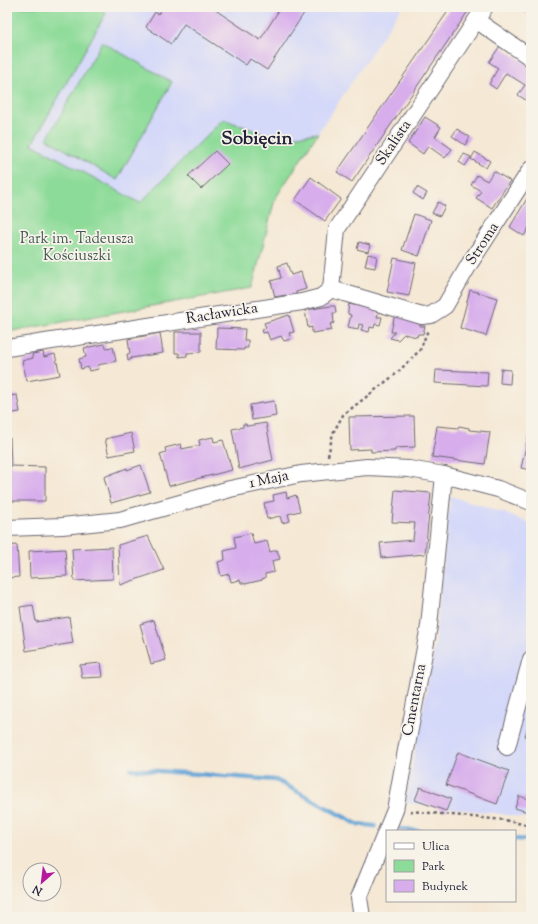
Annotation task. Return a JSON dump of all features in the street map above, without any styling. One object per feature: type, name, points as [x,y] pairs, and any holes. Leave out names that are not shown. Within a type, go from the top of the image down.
[{"type":"street","points":[[481,13],[531,58]]},
{"type":"street","name":"Skalista","points":[[331,289],[337,229],[481,13]]},
{"type":"street","name":"Stroma","points":[[331,289],[422,316],[431,315],[445,306],[470,263],[531,169]]},
{"type":"street","name":"Racławicka","points":[[7,348],[302,302],[321,297],[331,289]]},
{"type":"street","name":"1 Maja","points":[[7,528],[62,526],[120,520],[230,488],[301,474],[367,467],[409,469],[444,475],[498,489],[531,502]]},
{"type":"street","name":"Cmentarna","points":[[386,830],[394,810],[429,626],[444,475]]},
{"type":"street","points":[[507,747],[531,659]]},
{"type":"street","name":"Cmentarna","points":[[362,917],[359,898],[386,830]]},
{"type":"path","points":[[328,456],[333,433],[343,415],[397,373],[420,350],[427,336]]},
{"type":"path","points":[[394,810],[504,820],[531,826]]},
{"type":"shaded area","points":[[98,7],[402,7],[318,133],[277,139],[223,120],[140,203],[32,144],[106,14]]},
{"type":"shaded area","points":[[450,496],[502,512],[531,524],[531,819],[495,813],[405,803],[435,645]]},
{"type":"green space","name":"Park im. Tadeusza Kościuszki","points":[[7,7],[98,7],[106,13],[32,144],[140,203],[223,119],[277,139],[318,133],[275,199],[252,288],[7,332]]},
{"type":"green space","points":[[102,42],[172,82],[117,180],[47,139]]},
{"type":"building","points":[[161,7],[211,7],[260,40],[281,7],[308,7],[267,70],[250,59],[246,65],[184,24],[171,44],[146,27],[155,12],[158,14],[163,8]]},
{"type":"building","points":[[451,7],[471,7],[352,182],[337,172]]},
{"type":"building","points":[[519,7],[530,7],[527,13],[518,9]]},
{"type":"building","points":[[500,46],[531,67],[531,95],[527,101],[518,95],[525,85],[506,73],[496,89],[489,84],[498,68],[489,62]]},
{"type":"building","points":[[425,117],[441,127],[435,137],[452,149],[445,158],[428,146],[423,154],[408,143]]},
{"type":"building","points":[[457,129],[470,137],[465,145],[452,136]]},
{"type":"building","points":[[215,151],[228,164],[201,189],[188,176]]},
{"type":"building","points":[[475,152],[490,161],[486,168],[471,159]]},
{"type":"building","points":[[464,154],[471,157],[465,166],[459,162]]},
{"type":"building","points":[[494,171],[510,181],[492,208],[476,198],[481,191],[471,185],[477,175],[487,181]]},
{"type":"building","points":[[311,177],[341,199],[325,221],[295,200]]},
{"type":"building","points":[[417,187],[427,193],[423,200],[413,193]]},
{"type":"building","points":[[531,192],[531,224],[524,236],[510,227]]},
{"type":"building","points":[[438,202],[445,206],[440,216],[432,213]]},
{"type":"building","points":[[414,214],[431,220],[419,256],[402,250]]},
{"type":"building","points":[[359,242],[370,245],[368,252],[357,249]]},
{"type":"building","points":[[368,254],[377,256],[375,268],[365,266]]},
{"type":"building","points":[[394,258],[416,263],[409,296],[387,292]]},
{"type":"building","points":[[287,263],[291,275],[301,272],[306,289],[296,292],[296,295],[287,298],[286,295],[275,297],[271,281],[281,278],[278,266]]},
{"type":"building","points":[[470,290],[497,298],[486,336],[460,328]]},
{"type":"building","points":[[349,304],[379,310],[377,317],[382,317],[380,325],[375,324],[374,328],[370,327],[369,332],[361,330],[363,325],[359,324],[358,329],[348,327],[351,315],[348,314]]},
{"type":"building","points":[[335,306],[336,313],[333,313],[334,323],[330,324],[332,330],[312,333],[312,327],[308,328],[305,310]]},
{"type":"building","points":[[395,314],[421,320],[420,326],[425,326],[423,334],[418,334],[417,337],[404,334],[398,340],[390,338],[395,332],[391,332]]},
{"type":"building","points":[[289,315],[294,332],[289,333],[291,339],[284,341],[281,336],[270,340],[267,332],[263,333],[262,329],[266,328],[264,323]]},
{"type":"building","points":[[217,328],[245,329],[244,340],[248,340],[248,348],[244,348],[244,350],[216,349]]},
{"type":"building","points":[[175,332],[201,332],[201,352],[187,353],[187,356],[179,357],[179,353],[175,353]]},
{"type":"building","points":[[160,333],[163,353],[131,358],[128,361],[127,354],[130,354],[128,339]]},
{"type":"building","points":[[105,344],[106,348],[113,347],[116,361],[98,365],[99,369],[89,371],[88,367],[81,369],[79,359],[86,357],[84,348]]},
{"type":"building","points":[[43,352],[44,357],[55,354],[60,375],[27,381],[22,361],[33,358],[32,354]]},
{"type":"building","points":[[501,369],[511,370],[510,384],[500,383]]},
{"type":"building","points":[[436,370],[488,372],[487,386],[435,383]]},
{"type":"building","points":[[17,395],[20,412],[7,414],[7,396]]},
{"type":"building","points":[[274,401],[276,416],[252,420],[250,405]]},
{"type":"building","points":[[414,416],[415,447],[395,448],[395,451],[371,452],[371,449],[350,450],[349,417]]},
{"type":"building","points":[[266,423],[273,460],[239,469],[232,429],[243,427],[243,424],[246,424],[247,426]]},
{"type":"building","points":[[437,426],[458,428],[459,426],[469,428],[469,430],[490,432],[485,464],[432,457]]},
{"type":"building","points":[[131,433],[135,451],[109,456],[105,439]]},
{"type":"building","points":[[213,437],[214,442],[223,440],[232,470],[169,486],[160,454],[166,452],[165,448],[181,444],[182,449],[200,445],[199,440]]},
{"type":"building","points":[[7,438],[10,438],[11,466],[45,467],[45,501],[11,501],[11,507],[7,507]]},
{"type":"building","points":[[528,438],[531,439],[531,470],[521,468]]},
{"type":"building","points":[[141,465],[150,492],[111,503],[104,477],[127,468],[127,470]]},
{"type":"building","points":[[395,490],[431,493],[425,554],[382,558],[380,543],[413,540],[415,523],[392,522]]},
{"type":"building","points":[[286,492],[287,498],[296,495],[300,511],[288,514],[290,521],[282,523],[280,516],[267,519],[264,503],[274,501],[273,495]]},
{"type":"building","points":[[251,533],[254,544],[267,541],[270,552],[277,550],[280,559],[272,561],[274,572],[265,574],[265,578],[262,580],[245,584],[241,583],[240,580],[231,582],[229,574],[221,576],[218,562],[225,560],[224,551],[236,548],[234,537]]},
{"type":"building","points":[[148,536],[164,570],[120,585],[118,545]]},
{"type":"building","points":[[17,545],[19,577],[7,578],[7,546]]},
{"type":"building","points":[[112,547],[113,579],[74,581],[72,549]]},
{"type":"building","points":[[65,549],[67,576],[30,578],[29,551]]},
{"type":"building","points":[[33,605],[36,622],[69,617],[73,643],[26,651],[20,607]]},
{"type":"building","points":[[154,620],[166,660],[151,664],[140,624]]},
{"type":"building","points":[[101,663],[103,677],[82,678],[80,665]]},
{"type":"building","points":[[531,719],[531,738],[525,736]]},
{"type":"building","points":[[458,752],[509,771],[497,804],[446,785]]},
{"type":"building","points":[[420,787],[451,799],[446,811],[415,800]]},
{"type":"building","points":[[519,796],[531,800],[531,813],[515,808]]},
{"type":"waterway","points":[[131,769],[276,780],[357,824],[375,826]]},
{"type":"waterway","points":[[400,829],[410,830]]},
{"type":"waterway","points":[[516,839],[531,840]]},
{"type":"district","name":"Sobięcin","points":[[257,139]]}]
